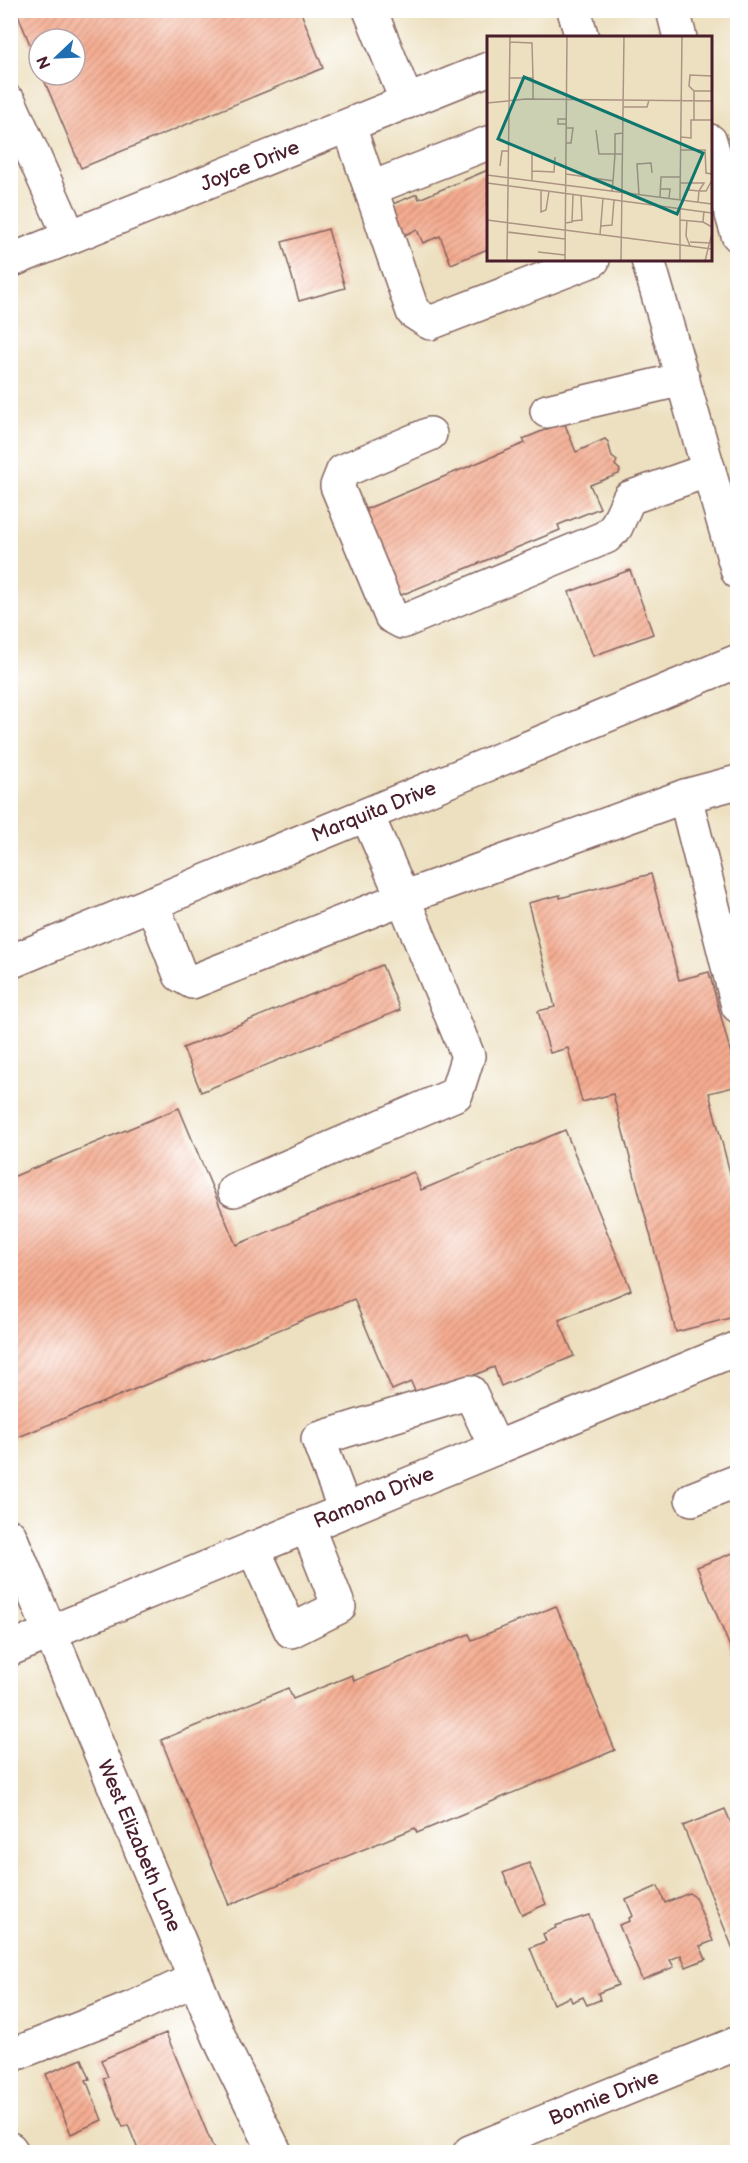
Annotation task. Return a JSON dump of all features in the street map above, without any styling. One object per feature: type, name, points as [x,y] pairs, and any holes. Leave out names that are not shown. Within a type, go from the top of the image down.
[{"type":"street","points":[[370,10],[407,102]]},
{"type":"street","points":[[673,10],[680,36]]},
{"type":"street","name":"Joyce Drive","points":[[10,261],[487,70]]},
{"type":"street","points":[[10,103],[70,237]]},
{"type":"street","points":[[349,126],[413,312],[430,323],[552,266],[586,261]]},
{"type":"street","points":[[372,188],[487,144]]},
{"type":"street","points":[[712,144],[738,235]]},
{"type":"street","points":[[648,261],[738,572]]},
{"type":"street","points":[[547,411],[683,379]]},
{"type":"street","points":[[430,434],[343,471],[337,486],[391,616],[402,622],[606,537],[616,527],[629,498],[709,470]]},
{"type":"street","name":"Marquita Drive","points":[[10,962],[738,661]]},
{"type":"street","points":[[152,903],[180,975],[192,982],[403,898],[685,796],[738,782]]},
{"type":"street","points":[[685,796],[738,1006]]},
{"type":"street","points":[[234,1190],[456,1094],[468,1056],[367,815]]},
{"type":"street","name":"Ramona Drive","points":[[10,1649],[738,1348]]},
{"type":"street","points":[[345,1510],[318,1439],[470,1392],[495,1448]]},
{"type":"street","points":[[692,1499],[738,1481]]},
{"type":"street","points":[[253,1548],[291,1631],[339,1607],[308,1526]]},
{"type":"street","name":"West Elizabeth Lane","points":[[10,1536],[223,2046],[275,2152]]},
{"type":"street","points":[[10,2056],[137,2006],[195,1979]]},
{"type":"street","name":"Bonnie Drive","points":[[470,2152],[738,2043]]},
{"type":"building","points":[[16,10],[300,10],[323,68],[81,168],[47,87],[87,87],[87,27],[27,27],[27,37]]},
{"type":"building","points":[[487,170],[487,249],[451,264],[440,236],[423,243],[417,230],[401,236],[388,206],[417,194],[419,199]]},
{"type":"building","points":[[328,229],[345,288],[299,301],[282,242]]},
{"type":"building","points":[[564,422],[576,452],[605,439],[612,457],[617,461],[615,465],[620,470],[619,474],[590,485],[600,508],[558,525],[560,530],[394,598],[359,512],[525,443],[523,439]]},
{"type":"building","points":[[630,570],[653,634],[593,656],[569,592]]},
{"type":"building","points":[[651,874],[679,980],[709,972],[738,1080],[738,1086],[709,1093],[738,1203],[738,1316],[676,1332],[613,1094],[582,1102],[568,1048],[550,1053],[538,1011],[555,1007],[528,903],[560,895],[560,898]]},
{"type":"building","points":[[382,965],[400,1010],[201,1092],[183,1048]]},
{"type":"building","points":[[179,1108],[236,1245],[414,1172],[421,1190],[565,1130],[631,1290],[559,1320],[574,1356],[501,1386],[494,1367],[418,1398],[411,1382],[392,1390],[354,1299],[16,1438],[10,1426],[10,1178]]},
{"type":"building","points":[[738,1551],[738,1664],[737,1664],[697,1567]]},
{"type":"building","points":[[556,1606],[615,1750],[417,1833],[415,1828],[229,1905],[161,1740],[288,1688],[293,1699],[352,1675],[354,1681],[469,1634],[472,1640]]},
{"type":"building","points":[[725,1809],[738,1839],[737,1959],[683,1826]]},
{"type":"building","points":[[529,1863],[546,1904],[522,1915],[503,1873]]},
{"type":"building","points":[[658,1886],[665,1903],[689,1893],[695,1897],[713,1941],[700,1946],[706,1959],[686,1967],[681,1955],[670,1960],[674,1967],[642,1980],[619,1925],[630,1921],[629,1918],[633,1916],[626,1900]]},
{"type":"building","points":[[589,1915],[618,1985],[598,1993],[600,2000],[587,2005],[583,1997],[572,2002],[570,1997],[553,2004],[530,1948],[546,1941],[543,1934],[556,1928],[555,1926]]},
{"type":"building","points":[[166,2033],[215,2152],[139,2152],[128,2125],[123,2127],[103,2078],[108,2077],[101,2060]]},
{"type":"building","points":[[82,2059],[90,2079],[86,2080],[102,2120],[71,2134],[46,2074]]}]
